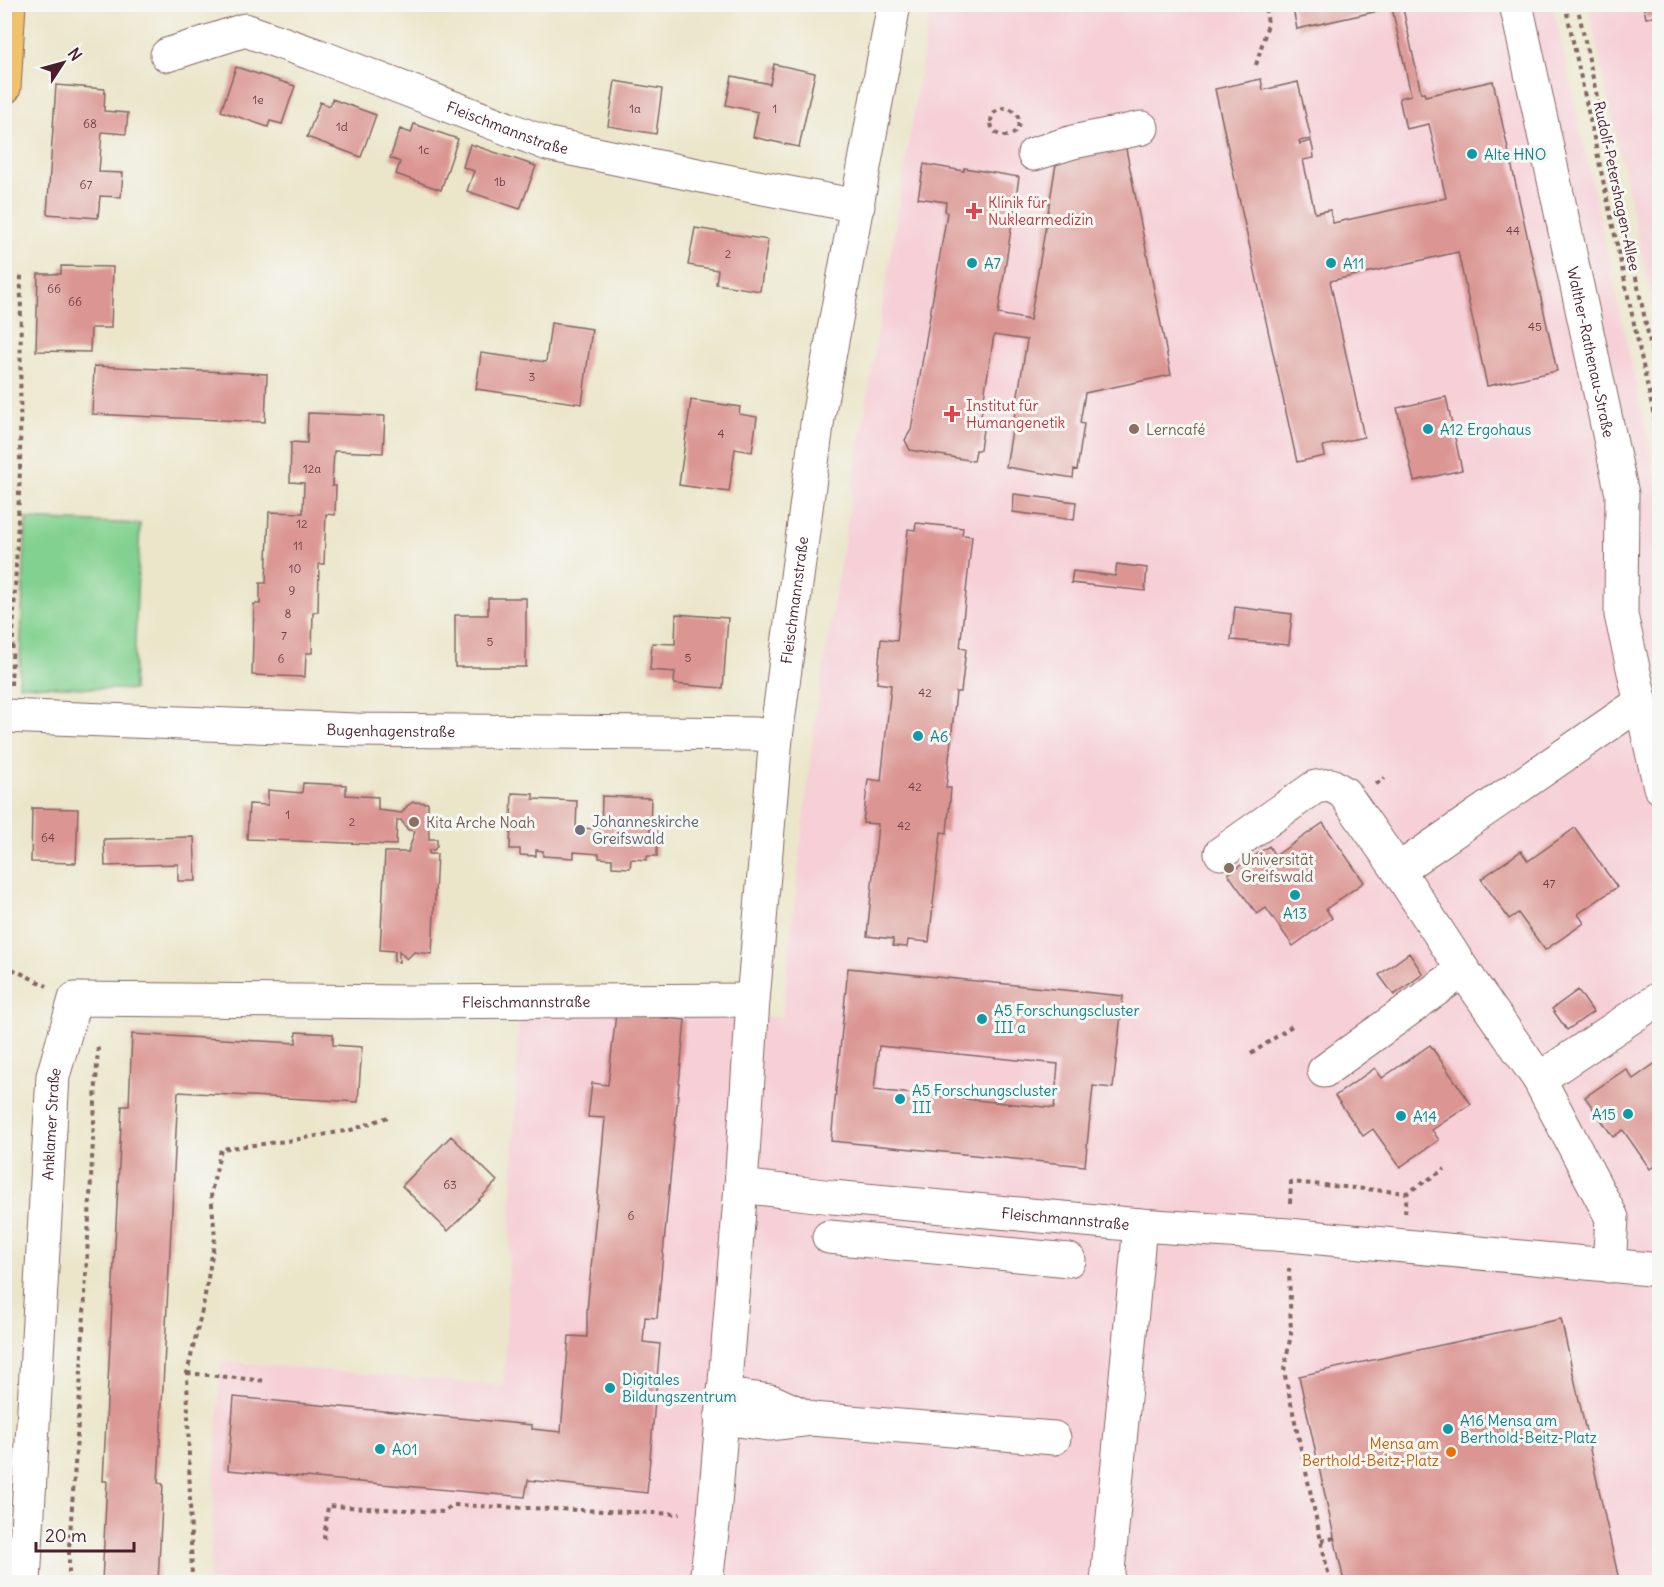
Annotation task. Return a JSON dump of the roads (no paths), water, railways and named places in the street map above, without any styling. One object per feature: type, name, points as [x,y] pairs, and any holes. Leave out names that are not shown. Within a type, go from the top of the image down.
[{"type":"main road","points":[[4,88],[9,4]]},
{"type":"street","name":"Fleischmannstraße","points":[[706,1582],[741,1186],[753,1000],[777,737],[818,417],[894,4]]},
{"type":"street","name":"Walther-Rathenau-Straße","points":[[1516,4],[1622,494],[1621,615],[1659,787]]},
{"type":"street","name":"Fleischmannstraße","points":[[167,55],[245,30],[548,144],[858,206]]},
{"type":"street","points":[[1034,154],[1073,142],[1142,128]]},
{"type":"street","points":[[1398,870],[1640,702]]},
{"type":"street","name":"Bugenhagenstraße","points":[[4,716],[356,730],[756,734],[777,737]]},
{"type":"street","points":[[1221,853],[1315,788],[1331,785],[1344,793],[1539,1078],[1612,1218],[1609,1266]]},
{"type":"street","points":[[1324,1071],[1463,970]]},
{"type":"street","points":[[1539,1078],[1659,998]]},
{"type":"street","name":"Fleischmannstraße","points":[[75,999],[407,1002],[753,1000]]},
{"type":"street","name":"Anklamer Straße","points":[[24,1582],[53,1076],[75,999]]},
{"type":"street","name":"Fleischmannstraße","points":[[741,1186],[832,1197],[1140,1225],[1107,1582]]},
{"type":"street","points":[[1140,1225],[1288,1235],[1659,1270]]},
{"type":"street","points":[[829,1237],[1069,1260]]},
{"type":"street","points":[[722,1406],[771,1401],[811,1419],[1054,1438]]},
{"type":"place","name":"Alte HNO","points":[[1472,154]]},
{"type":"place","name":"Klinik für Nuklearmedizin","points":[[974,211]]},
{"type":"place","name":"A7","points":[[972,263]]},
{"type":"place","name":"A11","points":[[1331,263]]},
{"type":"place","name":"Institut für Humangenetik","points":[[952,414]]},
{"type":"place","name":"Lerncafé","points":[[1134,429]]},
{"type":"place","name":"A12 Ergohaus","points":[[1428,429]]},
{"type":"place","name":"A6","points":[[918,736]]},
{"type":"place","name":"Kita Arche Noah","points":[[414,822]]},
{"type":"place","name":"Johanneskirche Greifswald","points":[[580,830]]},
{"type":"place","name":"Universität Greifswald","points":[[1229,868]]},
{"type":"place","name":"A13","points":[[1295,895]]},
{"type":"place","name":"A5 Forschungscluster III a","points":[[982,1019]]},
{"type":"place","name":"A5 Forschungscluster III","points":[[900,1099]]},
{"type":"place","name":"A15","points":[[1628,1114]]},
{"type":"place","name":"A14","points":[[1401,1116]]},
{"type":"place","name":"Digitales Bildungszentrum","points":[[610,1388]]},
{"type":"place","name":"A16 Mensa am Berthold-Beitz-Platz","points":[[1448,1429]]},
{"type":"place","name":"A01","points":[[380,1449]]},
{"type":"place","name":"Mensa am Berthold-Beitz-Platz","points":[[1451,1452]]}]
